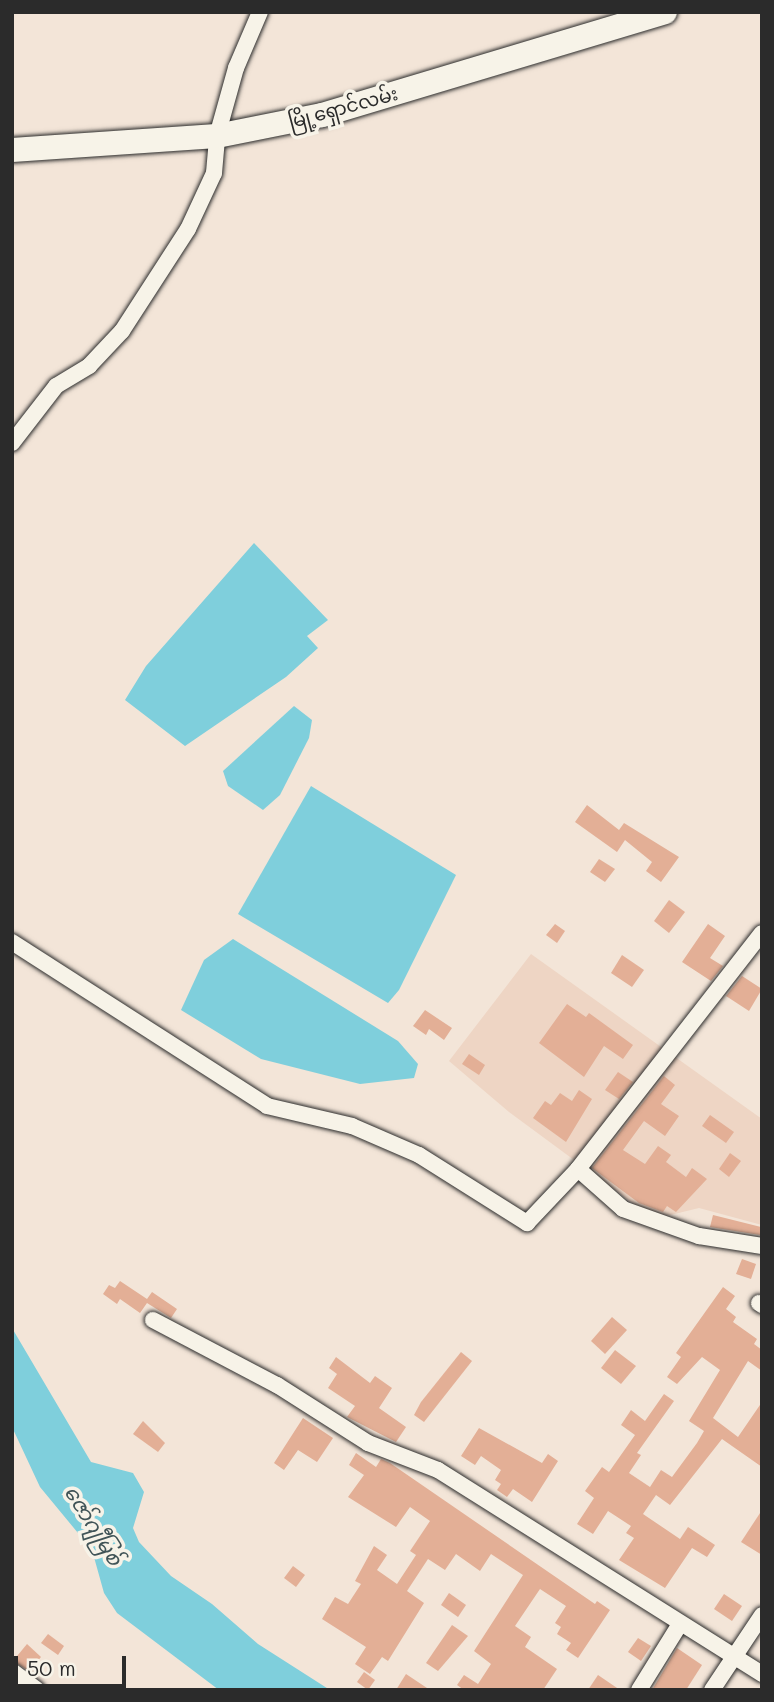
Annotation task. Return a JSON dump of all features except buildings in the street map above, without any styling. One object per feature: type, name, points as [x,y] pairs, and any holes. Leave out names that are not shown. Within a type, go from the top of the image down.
[{"type":"main road","name":"မြို့ရှောင်လမ်း","points":[[12,150],[217,136],[322,115],[664,12]]},
{"type":"street","points":[[12,443],[56,386],[89,366],[122,331],[188,229],[214,173],[217,136],[236,68],[260,12]]},
{"type":"street","points":[[12,942],[267,1106],[352,1126],[419,1155],[527,1223],[578,1170],[762,933]]},
{"type":"street","points":[[578,1170],[623,1209],[699,1236],[762,1246]]},
{"type":"street","points":[[153,1320],[277,1385],[368,1443],[438,1470],[762,1674]]},
{"type":"street","points":[[712,1690],[762,1615]]},
{"type":"street","points":[[639,1690],[680,1624]]},
{"type":"street","points":[[12,1671],[37,1690]]},
{"type":"shaded area","points":[[531,954],[762,1119],[762,1225],[699,1208],[654,1219],[509,1112],[449,1061]]},
{"type":"water","points":[[254,543],[328,620],[307,636],[318,648],[286,677],[185,746],[125,700],[146,666]]},
{"type":"water","points":[[294,706],[312,720],[309,738],[280,795],[263,810],[228,786],[223,771]]},
{"type":"water","points":[[311,786],[456,875],[399,990],[388,1003],[238,914]]},
{"type":"water","points":[[233,939],[398,1041],[418,1064],[414,1078],[360,1084],[261,1059],[181,1010],[204,960]]},
{"type":"water","name":"ဇော်ဂျီမြစ်","points":[[12,1328],[91,1462],[133,1473],[144,1492],[133,1528],[139,1542],[171,1576],[212,1604],[258,1644],[330,1690],[219,1690],[117,1613],[104,1593],[92,1550],[40,1487],[12,1427]]}]
